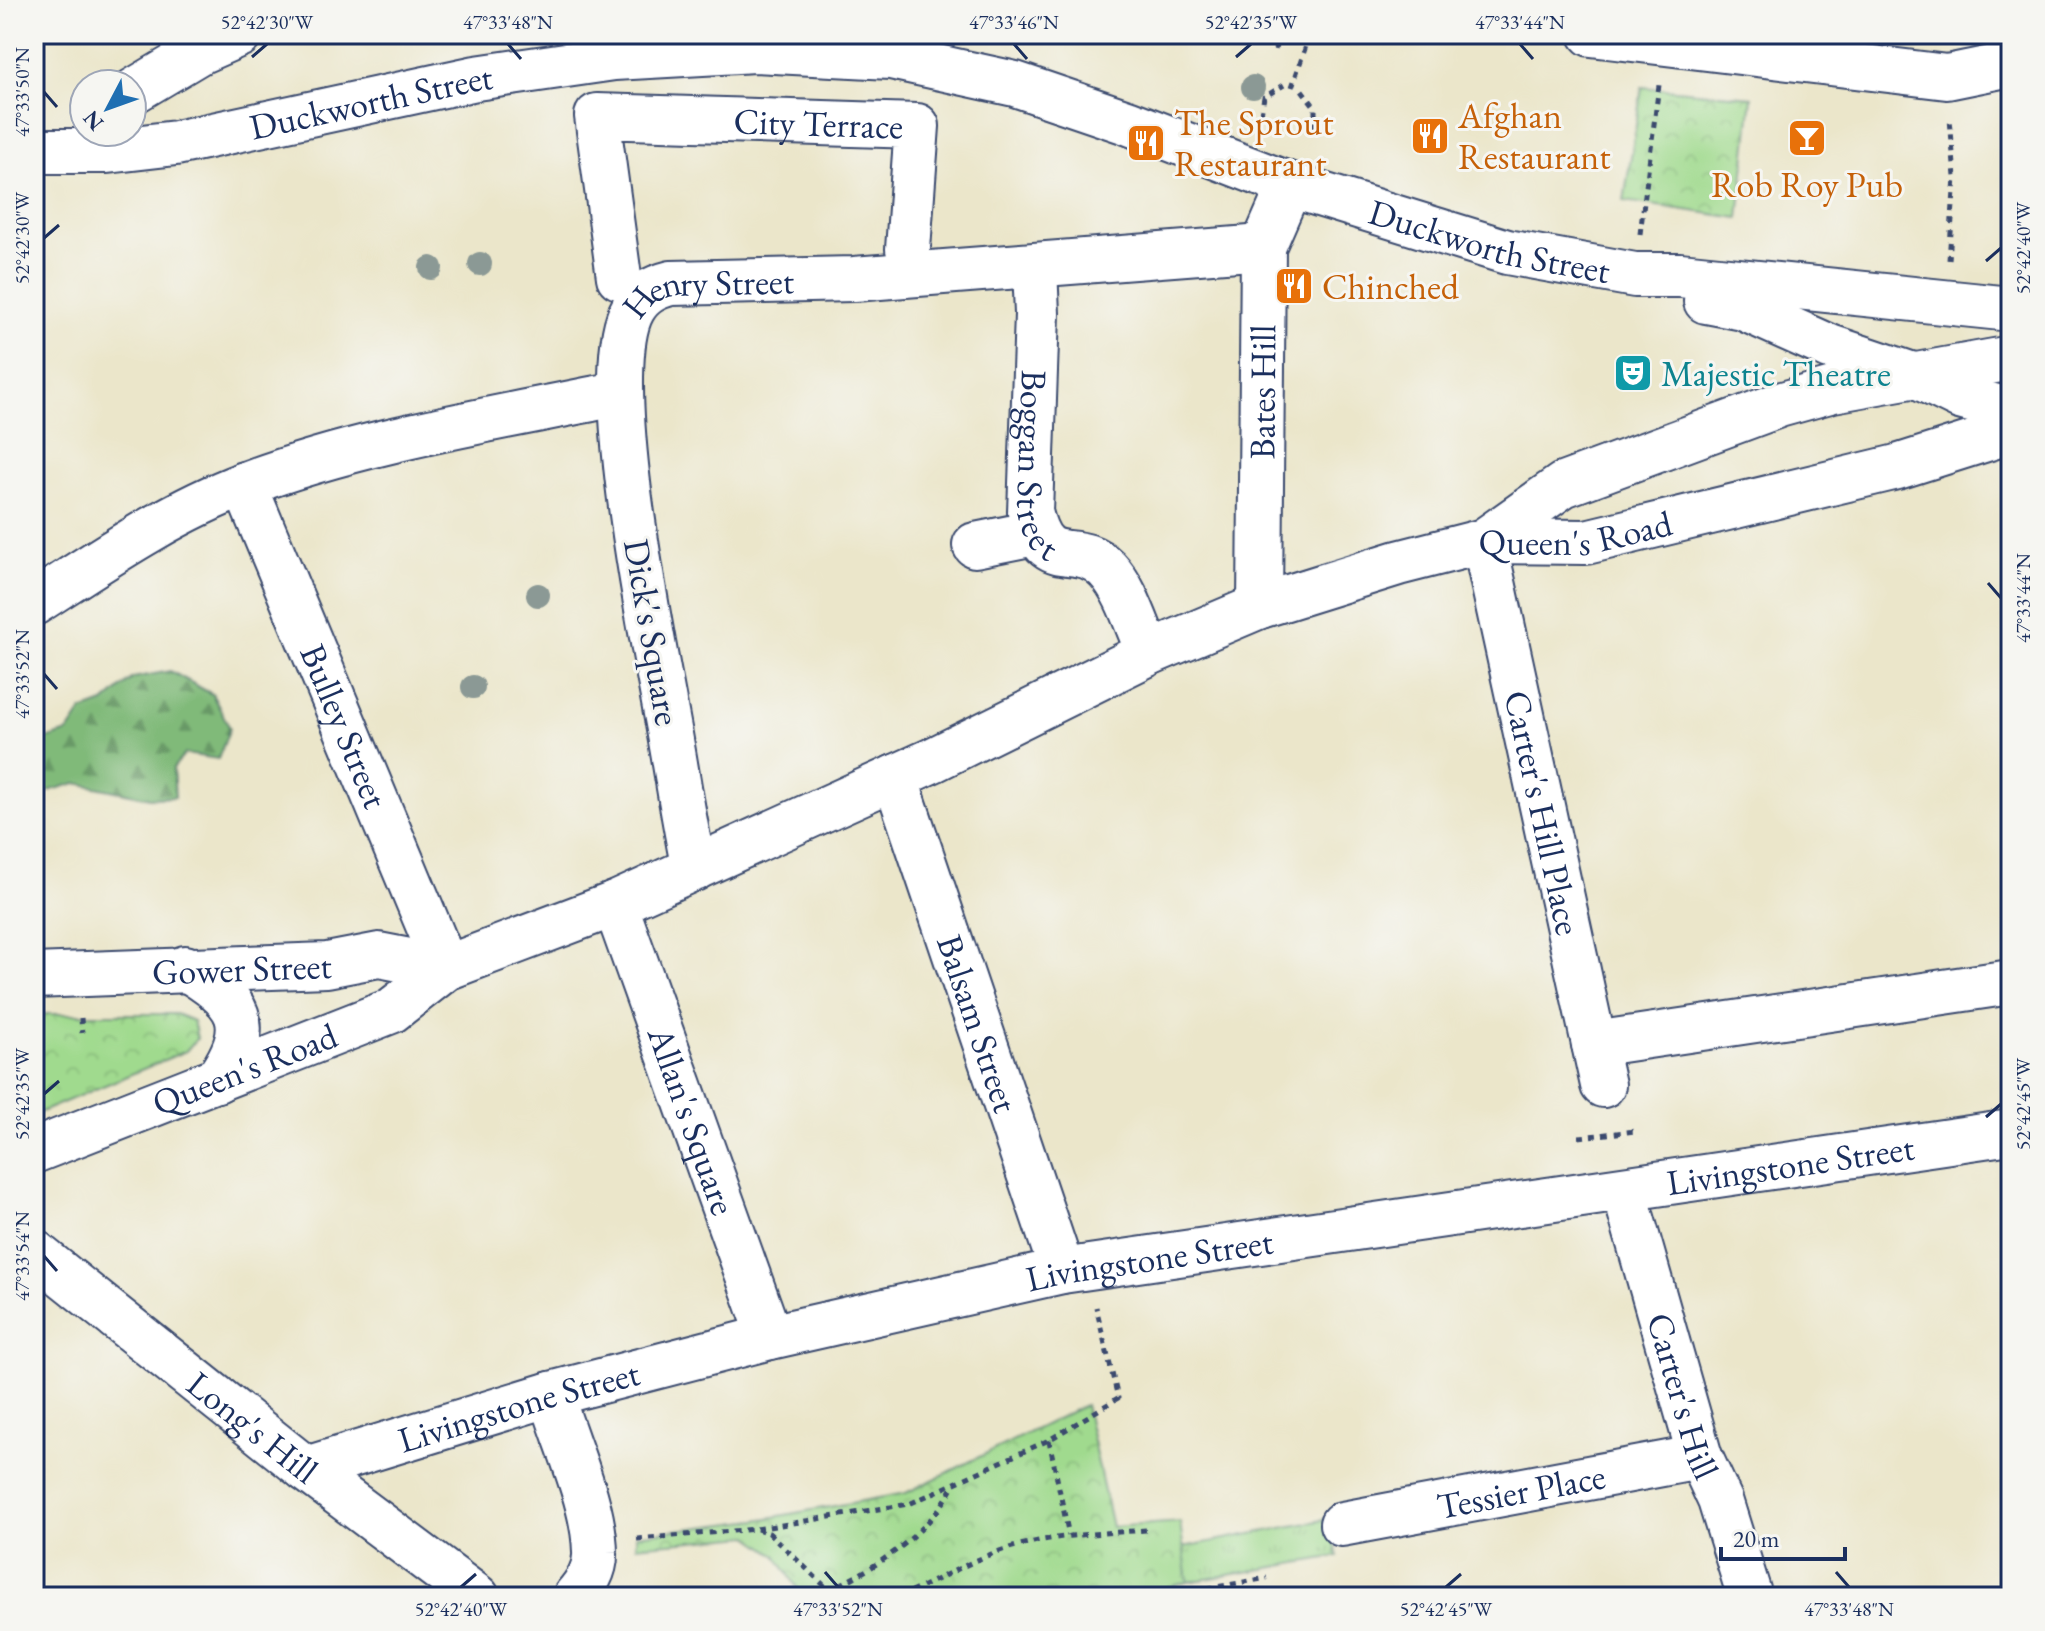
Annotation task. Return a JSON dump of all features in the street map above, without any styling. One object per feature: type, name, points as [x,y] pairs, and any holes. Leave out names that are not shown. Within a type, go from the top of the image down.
[{"type":"street","points":[[148,82],[199,52],[240,34]]},
{"type":"street","points":[[1591,34],[1947,77],[2011,64]]},
{"type":"street","name":"Duckworth Street","points":[[35,150],[107,151],[176,143],[544,66],[755,50],[891,57],[1002,80],[1127,122],[1290,185],[1507,252],[1637,259],[1680,275],[2011,309]]},
{"type":"street","name":"City Terrace","points":[[619,277],[597,116],[917,126],[908,249]]},
{"type":"street","points":[[35,150],[68,130]]},
{"type":"street","name":"Bates Hill","points":[[1260,606],[1263,247],[1290,185]]},
{"type":"street","name":"Henry Street","points":[[34,603],[187,510],[244,484],[406,438],[621,393],[626,333],[632,309],[650,289],[671,283],[854,279],[923,271],[1035,267],[1263,247]]},
{"type":"street","name":"Duckworth Street","points":[[1637,259],[1689,297],[1743,308],[1830,347],[1919,377],[1960,397],[2011,411]]},
{"type":"street","name":"Boggan Street","points":[[1035,267],[1037,314],[1030,512],[1035,533],[1044,546],[1059,553],[1089,556],[1108,570],[1149,653]]},
{"type":"street","name":"Queen's Road","points":[[1484,541],[1563,485],[1779,405],[1833,390],[1919,377],[2011,358]]},
{"type":"street","name":"Dick's Square","points":[[621,393],[635,530],[694,869]]},
{"type":"street","name":"Queen's Road","points":[[1484,541],[1586,542],[1897,467],[2011,431]]},
{"type":"street","name":"Bulley Street","points":[[244,484],[446,968]]},
{"type":"street","points":[[975,545],[1035,533]]},
{"type":"street","points":[[446,968],[615,904],[694,869],[895,777],[1149,653],[1260,606],[1398,563],[1484,541]]},
{"type":"street","name":"Carter's Hill Place","points":[[1484,541],[1599,1065],[2011,982]]},
{"type":"street","name":"Balsam Street","points":[[895,777],[1078,1285]]},
{"type":"street","name":"Allan's Square","points":[[615,904],[770,1337]]},
{"type":"street","name":"Gower Street","points":[[34,976],[327,965],[379,955],[446,968]]},
{"type":"street","points":[[185,968],[224,996],[238,1017],[241,1037],[234,1055],[217,1080]]},
{"type":"street","name":"Queen's Road","points":[[34,1151],[391,1011],[446,968]]},
{"type":"street","name":"Livingstone Street","points":[[306,1469],[551,1394],[770,1337],[1624,1190],[2011,1132]]},
{"type":"street","name":"Carter's Hill","points":[[1624,1190],[1700,1457],[1720,1500],[1750,1597]]},
{"type":"street","name":"Long's Hill","points":[[34,1252],[306,1469],[477,1597]]},
{"type":"street","points":[[551,1394],[579,1483],[596,1553],[591,1577],[575,1597]]},
{"type":"street","name":"Tessier Place","points":[[1342,1524],[1700,1457]]},
{"type":"path","points":[[1275,50],[1278,34]]},
{"type":"path","points":[[1292,87],[1310,34]]},
{"type":"path","points":[[1332,42],[1334,34]]},
{"type":"path","points":[[1637,259],[1660,75]]},
{"type":"path","points":[[1261,114],[1264,97],[1284,85]]},
{"type":"path","points":[[1302,90],[1315,107],[1315,133]]},
{"type":"path","points":[[1948,262],[1955,177],[1949,110]]},
{"type":"path","points":[[1579,1137],[1636,1131]]},
{"type":"path","points":[[628,1540],[757,1529],[909,1504],[1049,1440],[1118,1398],[1078,1285]]},
{"type":"path","points":[[1049,1440],[1069,1536]]},
{"type":"path","points":[[757,1529],[769,1533],[828,1593],[856,1577],[938,1514],[955,1483]]},
{"type":"path","points":[[900,1597],[992,1554],[1069,1536],[1147,1530]]},
{"type":"path","points":[[1160,1597],[1267,1578]]},
{"type":"green space","points":[[1642,87],[1752,97],[1739,218],[1624,201]]},
{"type":"green space","points":[[170,671],[212,694],[230,728],[218,759],[185,754],[173,768],[175,797],[150,798],[76,783],[42,793],[34,787],[34,743],[68,732],[82,711],[104,703],[133,678]]},
{"type":"green space","points":[[34,1014],[176,1014],[193,1021],[197,1038],[186,1051],[34,1115]]},
{"type":"green space","points":[[1085,1405],[1112,1527],[1180,1522],[1188,1582],[1130,1597],[803,1597],[776,1555],[749,1536],[636,1546],[636,1535],[757,1520],[906,1493]]},
{"type":"green space","points":[[1329,1519],[1338,1556],[1188,1582],[1183,1547]]},
{"type":"place","name":"Afghan Restaurant","points":[[1430,136]]},
{"type":"place","name":"Rob Roy Pub","points":[[1807,138]]},
{"type":"place","name":"The Sprout Restaurant","points":[[1146,143]]},
{"type":"place","name":"Chinched","points":[[1294,286]]},
{"type":"place","name":"Majestic Theatre","points":[[1633,373]]}]
